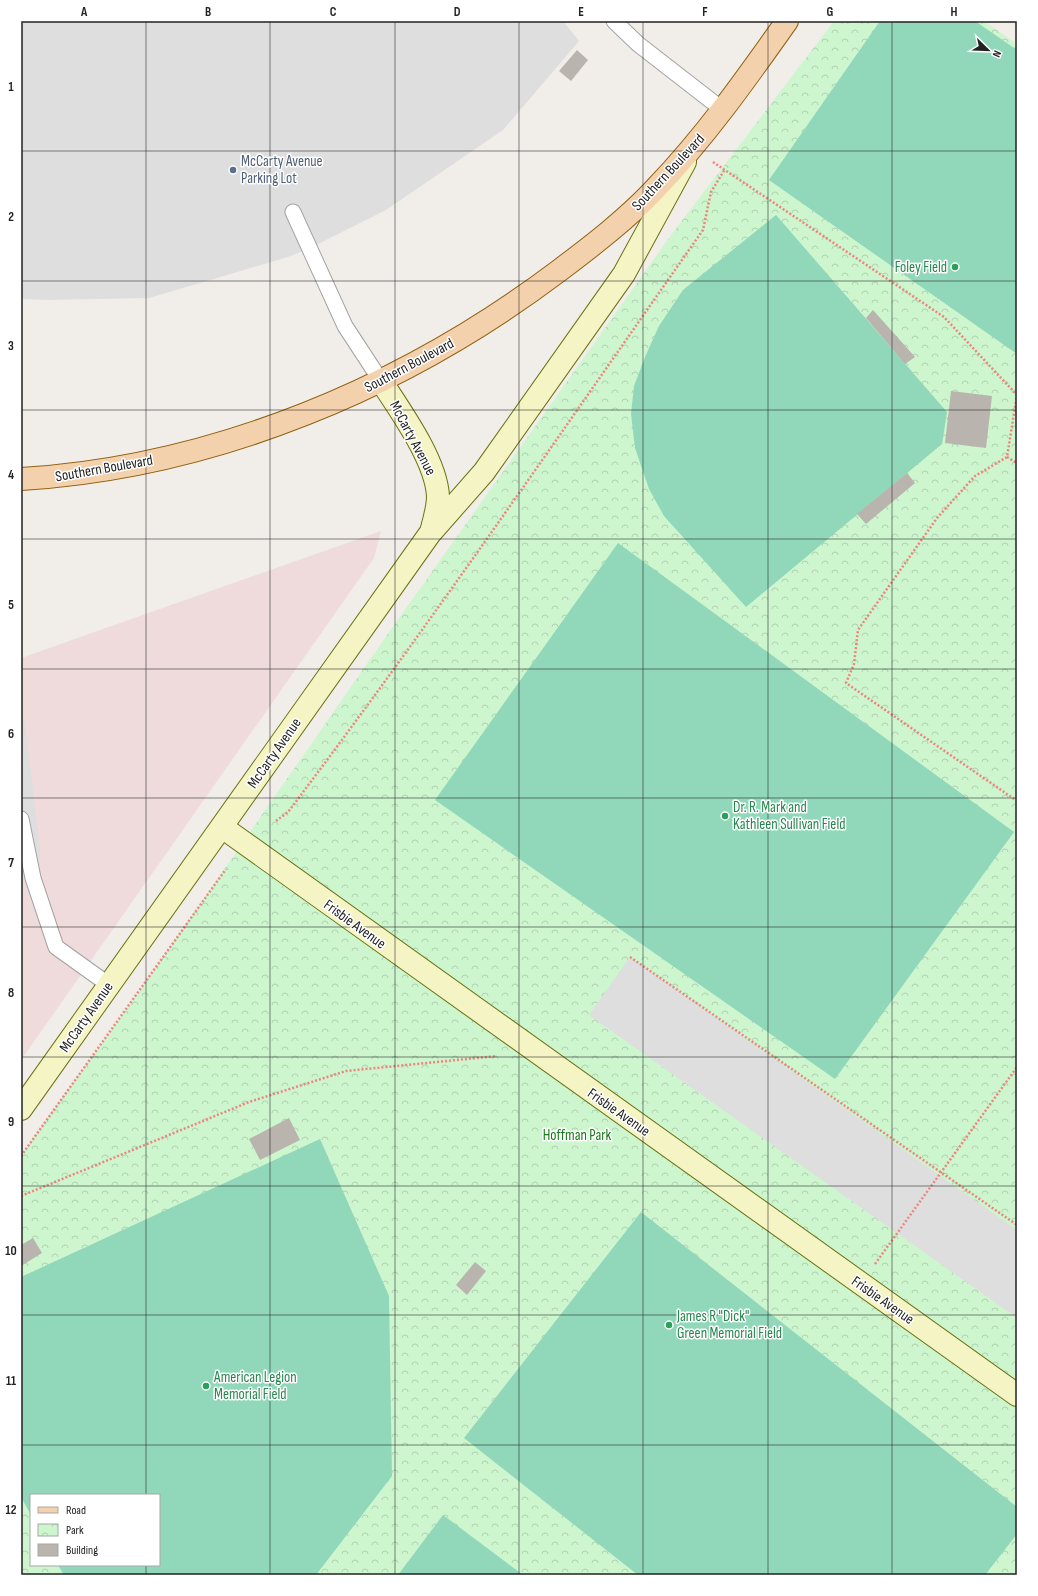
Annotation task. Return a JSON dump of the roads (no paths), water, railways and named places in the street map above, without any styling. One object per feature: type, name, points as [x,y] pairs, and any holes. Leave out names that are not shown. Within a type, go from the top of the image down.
[{"type":"main road","points":[[723,110],[788,21]]},
{"type":"main road","name":"Southern Boulevard","points":[[21,479],[48,478],[102,470],[149,461],[200,448],[246,435],[305,414],[381,381],[444,347],[537,288],[616,225],[654,191],[693,148],[723,110]]},
{"type":"street","points":[[431,532],[484,472],[624,274],[693,148]]},
{"type":"street","name":"McCarty Avenue","points":[[21,1109],[431,532],[438,498],[437,485],[433,472],[411,428],[381,381]]},
{"type":"street","name":"Frisbie Avenue","points":[[222,827],[1017,1395]]},
{"type":"lane","points":[[614,21],[638,44],[723,110]]},
{"type":"lane","points":[[293,212],[345,326],[381,381]]},
{"type":"lane","points":[[21,821],[33,878],[56,947],[109,985]]},
{"type":"place","name":"McCarty Avenue Parking Lot","points":[[233,170]]},
{"type":"place","name":"Foley Field","points":[[955,267]]},
{"type":"place","name":"Dr. R. Mark and Kathleen Sullivan Field","points":[[725,816]]},
{"type":"place","name":"James R \"Dick\" Green Memorial Field","points":[[669,1325]]},
{"type":"place","name":"American Legion Memorial Field","points":[[206,1386]]},
{"type":"park label","name":"Hoffman Park","points":[[577,1135]]}]
